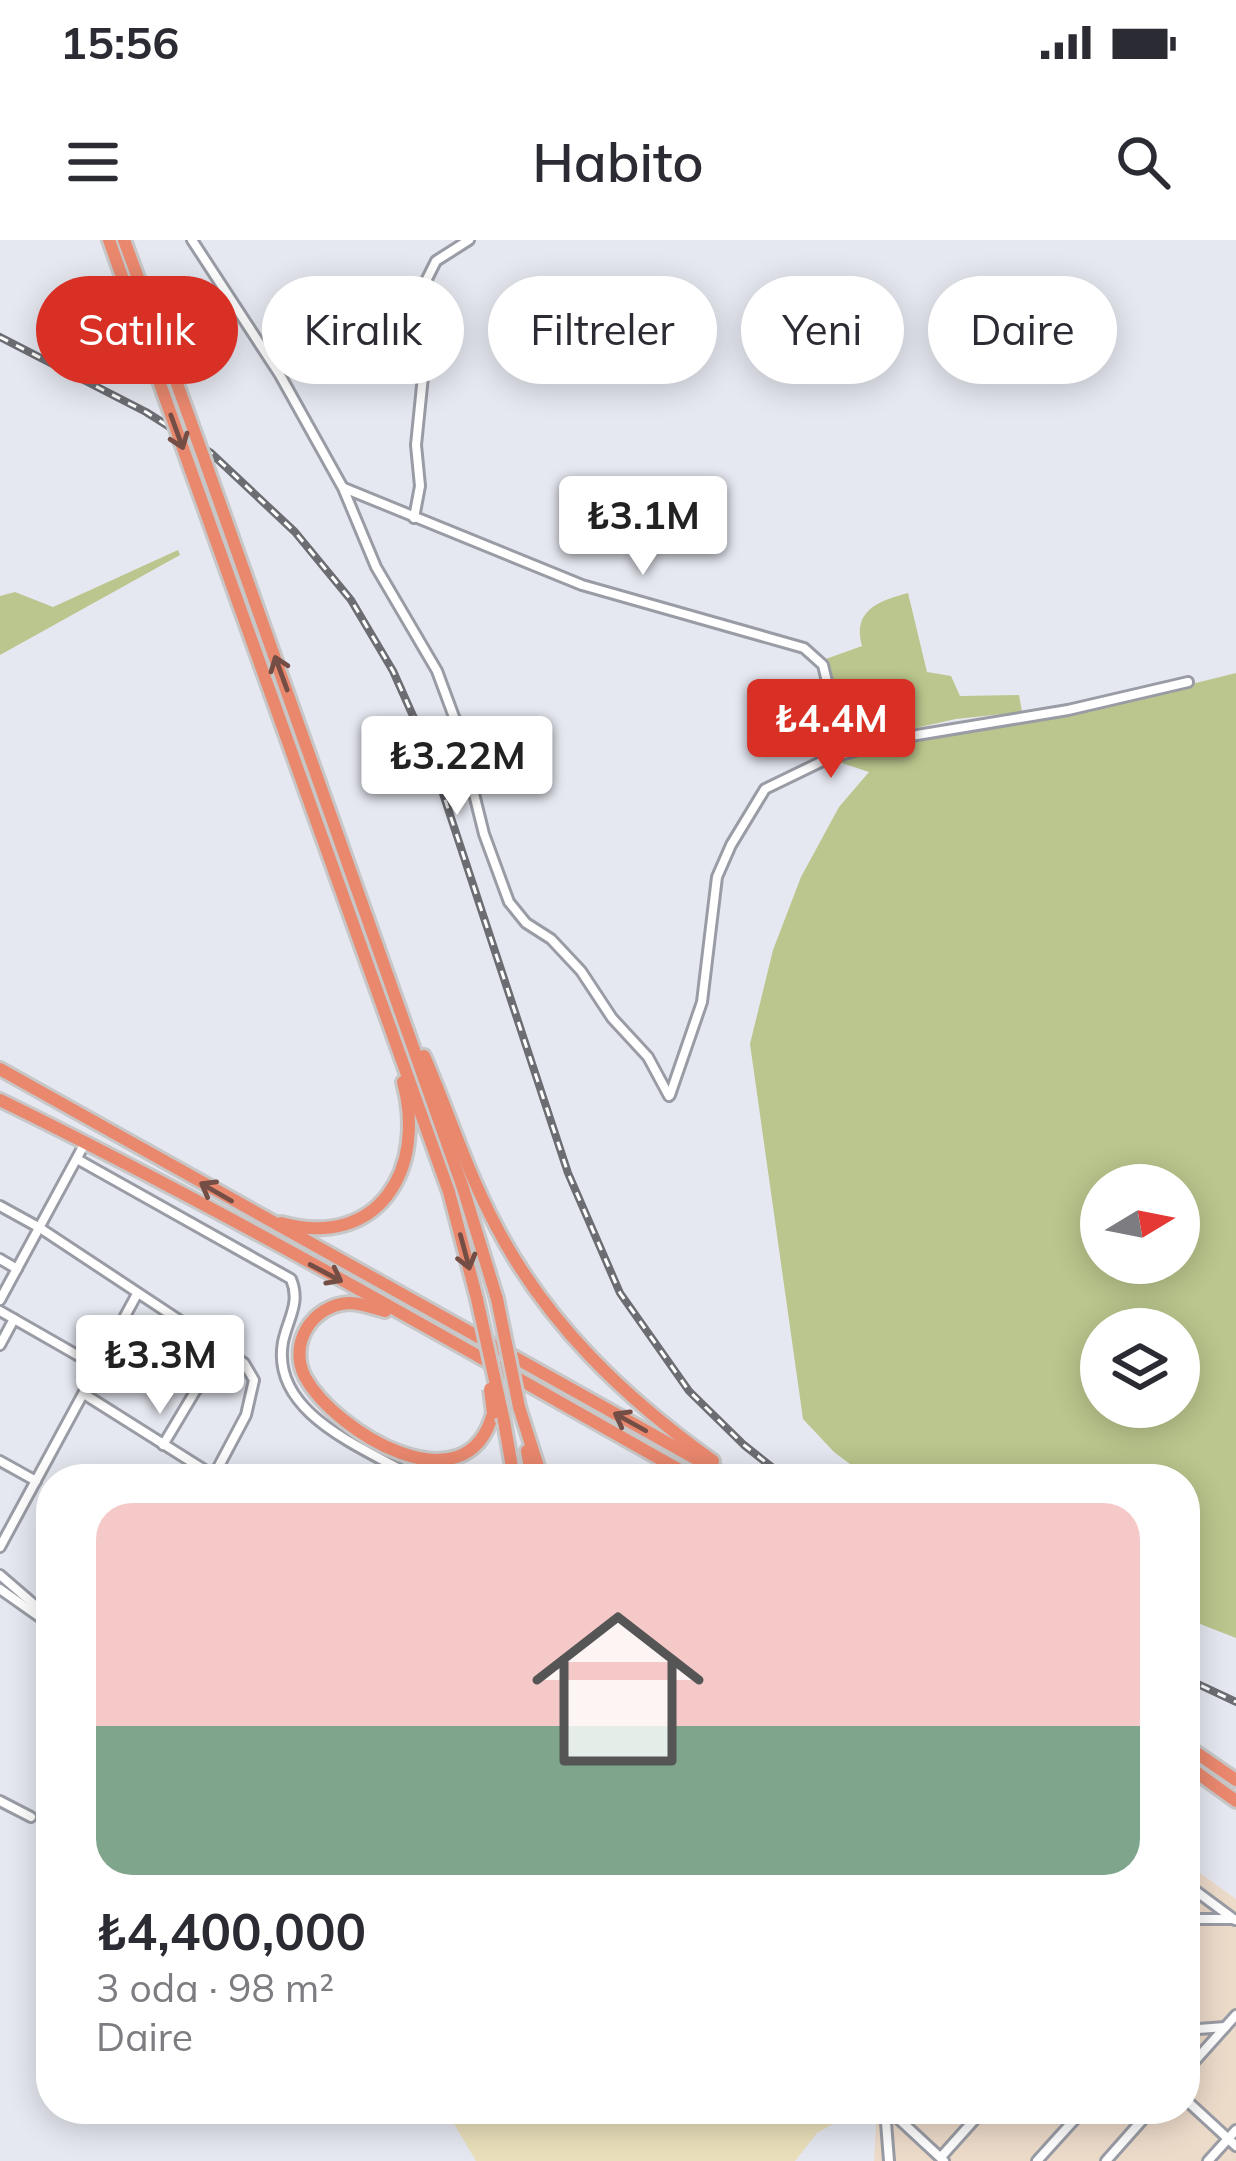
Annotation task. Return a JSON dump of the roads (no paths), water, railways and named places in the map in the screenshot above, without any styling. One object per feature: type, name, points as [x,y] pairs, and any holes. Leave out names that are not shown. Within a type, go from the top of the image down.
[{"type":"highway","points":[[109,240],[190,468],[463,1188],[497,1299],[529,1464]]},
{"type":"highway","points":[[124,240],[206,464],[449,1192],[477,1299],[510,1464]]},
{"type":"highway","points":[[262,1218],[304,1230],[346,1224],[378,1206],[403,1172],[411,1135],[408,1102],[378,968]]},
{"type":"highway","points":[[378,968],[480,1193],[532,1287],[567,1332],[628,1394],[717,1464]]},
{"type":"highway","points":[[0,1069],[709,1464]]},
{"type":"highway","points":[[0,1100],[408,1317],[669,1464]]},
{"type":"highway","points":[[408,1317],[357,1304],[325,1310],[309,1323],[302,1337],[300,1363],[306,1379],[365,1432],[430,1461],[451,1461],[475,1449],[499,1417]]},
{"type":"highway","points":[[519,1407],[537,1464]]},
{"type":"highway","points":[[1200,1755],[1236,1780]]},
{"type":"highway","points":[[1200,1775],[1236,1801]]},
{"type":"street","points":[[192,240],[280,375],[343,488],[376,567],[445,689],[484,834],[508,902],[580,971],[648,1057],[669,1096],[702,1002],[712,901],[731,844],[765,788],[844,753],[1188,682]]},
{"type":"street","points":[[414,518],[420,486],[416,445],[428,327],[426,284],[436,261],[469,240]]},
{"type":"street","points":[[343,488],[582,585],[804,648],[823,665],[844,753]]},
{"type":"street","points":[[0,1300],[86,1142]]},
{"type":"street","points":[[77,1159],[291,1279],[297,1293],[282,1347],[289,1391],[319,1421],[392,1464]]},
{"type":"street","points":[[0,1206],[244,1363],[254,1380],[246,1415],[220,1464]]},
{"type":"street","points":[[0,1259],[17,1269]]},
{"type":"street","points":[[45,1464],[137,1294]]},
{"type":"street","points":[[0,1311],[98,1367]]},
{"type":"street","points":[[0,1345],[14,1319]]},
{"type":"street","points":[[164,1445],[221,1348]]},
{"type":"street","points":[[84,1394],[193,1464]]},
{"type":"street","points":[[0,1461],[36,1481],[0,1547]]},
{"type":"street","points":[[0,1575],[36,1608]]},
{"type":"street","points":[[0,1589],[36,1612]]},
{"type":"street","points":[[0,1801],[31,1816]]},
{"type":"street","points":[[1200,1894],[1236,1920]]},
{"type":"street","points":[[1200,1919],[1236,1920]]},
{"type":"street","points":[[1200,2055],[1236,2015]]},
{"type":"street","points":[[1200,2029],[1225,2027]]},
{"type":"street","points":[[1200,2113],[1232,2143]]},
{"type":"street","points":[[887,2124],[889,2161]]},
{"type":"street","points":[[903,2124],[942,2159],[971,2124]]},
{"type":"street","points":[[1037,2161],[1070,2124]]},
{"type":"street","points":[[1106,2161],[1139,2124]]},
{"type":"street","points":[[1208,2161],[1232,2143],[1236,2130]]},
{"type":"railway","points":[[0,337],[146,412],[211,453],[295,532],[351,600],[393,671],[430,754],[568,1173],[620,1293],[689,1391],[768,1464]]},
{"type":"railway","points":[[1200,1685],[1236,1702]]}]
